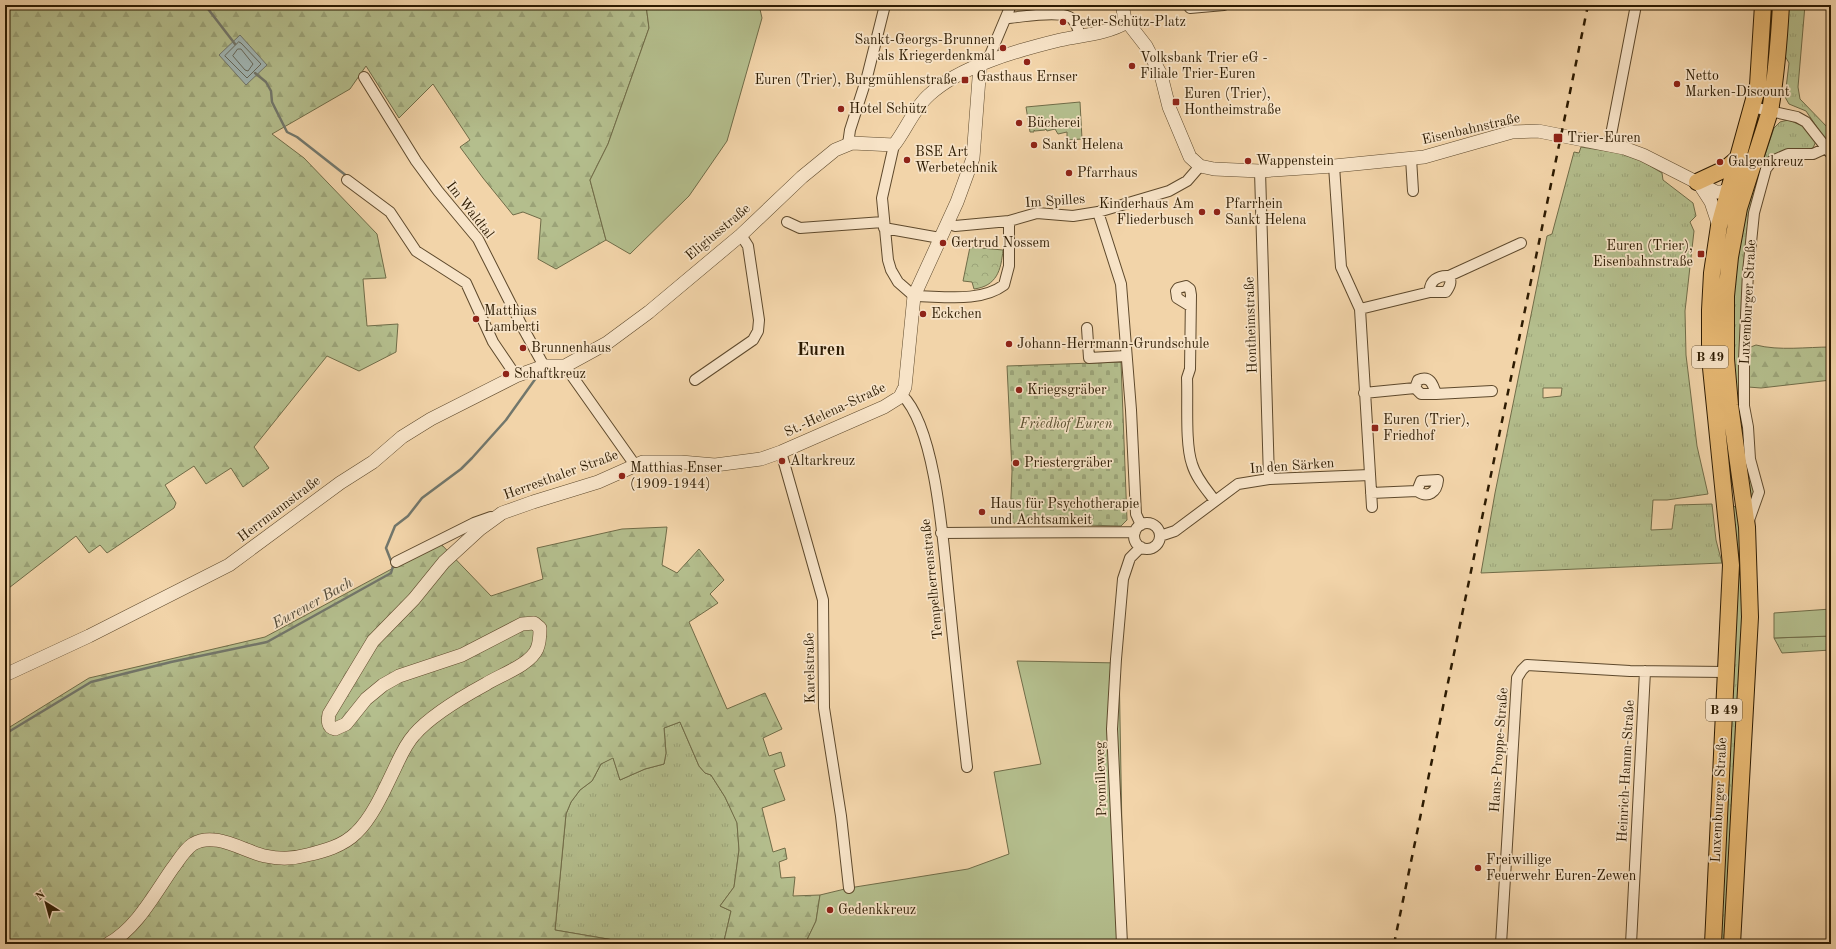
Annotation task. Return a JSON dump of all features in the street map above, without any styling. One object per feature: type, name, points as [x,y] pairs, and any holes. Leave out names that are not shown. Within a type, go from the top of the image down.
[{"type":"main road","name":"Luxemburger Straße","points":[[1713,944],[1731,565],[1710,358],[1712,272],[1719,226],[1758,85],[1763,5]]},
{"type":"main road","name":"Luxemburger Straße","points":[[1732,944],[1750,617],[1747,527],[1750,504],[1730,405],[1726,359],[1726,296],[1730,256],[1739,208],[1770,111],[1777,64],[1781,5]]},
{"type":"main road","points":[[1697,182],[1725,169],[1738,158]]},
{"type":"street","points":[[848,144],[850,130],[867,78],[885,5]]},
{"type":"street","points":[[980,65],[990,55],[1012,5]]},
{"type":"street","points":[[1122,5],[1122,12],[1127,22],[1146,46],[1161,75],[1169,107],[1190,157],[1200,166]]},
{"type":"street","points":[[1190,8],[1224,5]]},
{"type":"street","points":[[1609,145],[1636,5]]},
{"type":"street","points":[[1006,18],[1056,14],[1068,16],[1077,25],[1080,36]]},
{"type":"street","points":[[1009,221],[1009,266],[1004,285],[988,294],[968,296],[914,296],[898,282],[891,270],[888,260],[882,198],[894,145],[929,95],[950,80],[989,60],[1080,36],[1109,31],[1127,22]]},
{"type":"street","name":"St.-Helena-Straße","points":[[635,465],[643,462],[662,461],[715,465],[761,459],[781,452],[884,407],[904,391],[914,296],[948,223],[973,158],[980,65]]},
{"type":"street","name":"Im Waldtal","points":[[364,77],[416,161],[438,191],[478,239],[522,328],[544,366]]},
{"type":"street","points":[[1752,107],[1797,117],[1806,122],[1828,151]]},
{"type":"street","name":"Eisenbahnstraße","points":[[1200,166],[1214,170],[1260,171],[1334,166],[1424,157],[1492,137],[1522,131],[1556,134],[1609,145],[1643,155],[1697,182],[1713,182],[1722,185],[1728,190]]},
{"type":"street","name":"Eligiusstraße","points":[[565,366],[607,343],[649,312],[741,234],[817,164],[835,150],[848,144],[861,143],[894,145]]},
{"type":"street","name":"Luxemburger Straße","points":[[1750,504],[1759,492],[1750,459],[1748,427],[1744,406],[1748,272],[1754,213],[1766,169],[1778,157],[1788,154],[1809,155],[1828,151]]},
{"type":"street","name":"Eisenbahnstraße","points":[[1410,158],[1413,191]]},
{"type":"street","name":"Im Spilles","points":[[948,223],[955,226],[1009,221],[1037,213],[1073,216],[1098,212],[1168,191],[1187,181],[1200,166]]},
{"type":"street","points":[[1334,166],[1341,267],[1360,309],[1372,507]]},
{"type":"street","name":"Hontheimstraße","points":[[1260,171],[1269,479]]},
{"type":"street","points":[[1739,208],[1728,190],[1748,179]]},
{"type":"street","points":[[347,180],[390,212],[416,251],[466,283],[493,342],[516,376]]},
{"type":"street","points":[[1697,182],[1712,202],[1719,226]]},
{"type":"street","points":[[941,533],[1138,528],[1149,524],[1156,526],[1160,536],[1155,546],[1148,549],[1141,547],[1136,542],[1138,528],[1131,410],[1121,284],[1098,212]]},
{"type":"street","points":[[788,222],[800,228],[884,225],[940,238]]},
{"type":"street","points":[[695,380],[753,340],[758,331],[759,320],[748,246],[741,234]]},
{"type":"street","points":[[1430,292],[1433,281],[1440,277],[1449,276],[1521,244]]},
{"type":"street","points":[[1360,309],[1430,292],[1446,292],[1451,281],[1449,276]]},
{"type":"street","points":[[1190,306],[1190,369],[1187,378],[1189,452],[1192,465],[1198,477],[1215,501]]},
{"type":"street","points":[[1087,328],[1089,358],[1126,356]]},
{"type":"street","name":"Herrmannstraße","points":[[5,675],[89,636],[229,565],[340,483],[373,462],[408,432],[431,419],[516,376],[544,366],[565,366]]},
{"type":"street","points":[[565,366],[635,465]]},
{"type":"street","points":[[1415,388],[1418,380],[1423,378],[1428,379],[1433,384],[1436,394]]},
{"type":"street","points":[[1364,392],[1415,388]]},
{"type":"street","points":[[1415,388],[1420,394],[1492,391]]},
{"type":"street","name":"Tempelherrenstraße","points":[[904,391],[915,414],[931,460],[941,533],[967,767]]},
{"type":"street","name":"Karelstraße","points":[[781,452],[823,600],[824,708],[841,816],[850,888]]},
{"type":"street","name":"Herresthaler Straße","points":[[108,944],[116,939],[131,925],[186,850],[201,840],[213,839],[265,856],[298,858],[322,851],[344,842],[357,833],[380,800],[404,749],[415,734],[438,715],[466,696],[524,663],[537,650],[540,640],[540,628],[534,623],[529,622],[522,624],[462,655],[399,676],[383,685],[366,699],[346,724],[339,728],[330,727],[328,720],[329,714],[373,641],[414,599],[444,562],[480,530],[502,513],[598,482],[635,465]]},
{"type":"street","name":"In den Särken","points":[[1160,536],[1175,532],[1238,484],[1269,479],[1370,475]]},
{"type":"street","points":[[1724,488],[1733,502],[1750,504]]},
{"type":"street","points":[[1371,493],[1417,491]]},
{"type":"street","points":[[396,562],[474,523],[502,513]]},
{"type":"street","name":"Promilleweg","points":[[1122,944],[1112,729],[1119,614],[1125,572],[1134,553],[1141,547]]},
{"type":"street","name":"Hans-Proppe-Straße","points":[[1501,944],[1517,678],[1522,670],[1527,665],[1645,671],[1726,672]]},
{"type":"street","name":"Heinrich-Hamm-Straße","points":[[1631,944],[1645,671]]},
{"type":"green space","points":[[5,5],[646,5],[649,28],[608,144],[590,180],[606,240],[556,269],[538,259],[541,219],[523,212],[513,215],[483,178],[460,147],[470,140],[433,84],[399,118],[366,66],[350,89],[272,134],[304,158],[377,234],[386,278],[363,279],[367,326],[398,324],[396,352],[359,371],[327,356],[254,447],[269,468],[243,487],[231,468],[206,484],[194,466],[165,485],[176,503],[174,508],[107,553],[100,545],[89,553],[76,536],[5,591]]},
{"type":"green space","points":[[646,5],[759,5],[762,18],[727,141],[689,196],[630,254],[606,240],[590,180],[608,144],[649,28]]},
{"type":"green space","points":[[1785,5],[1805,5],[1798,87],[1800,99],[1830,130],[1831,137],[1829,139],[1825,139],[1806,111],[1789,104],[1785,97],[1789,63],[1785,56]]},
{"type":"green space","points":[[1080,102],[1082,139],[1067,140],[1067,132],[1058,134],[1055,129],[1047,131],[1046,129],[1034,130],[1034,132],[1030,132],[1026,107]]},
{"type":"green space","points":[[1788,120],[1806,127],[1816,141],[1813,148],[1766,162],[1758,177],[1747,229],[1740,344],[1739,402],[1754,488],[1754,496],[1751,499],[1732,387],[1732,272],[1753,179],[1764,158],[1774,128],[1780,122]]},
{"type":"green space","points":[[1581,147],[1632,155],[1662,173],[1663,180],[1693,203],[1696,216],[1690,222],[1694,231],[1685,311],[1686,355],[1697,446],[1708,494],[1667,500],[1653,500],[1651,530],[1672,529],[1675,505],[1712,504],[1716,540],[1722,563],[1481,573],[1495,493],[1547,236],[1552,234],[1574,152],[1579,153]],"holes":[[[1543,388],[1562,388],[1561,396],[1543,398]]]},
{"type":"green space","points":[[970,247],[1003,250],[1001,264],[993,281],[982,287],[974,289],[972,282],[963,281]]},
{"type":"green space","points":[[1756,345],[1774,348],[1831,347],[1831,380],[1761,388],[1748,387],[1748,348]]},
{"type":"green space","name":"Friedhof Euren","points":[[1121,362],[1127,520],[1121,526],[1010,523],[1012,471],[1007,366]]},
{"type":"green space","points":[[1730,502],[1738,510],[1745,571],[1727,944],[1721,944]]},
{"type":"green space","points":[[667,527],[662,565],[677,573],[699,549],[724,580],[710,594],[718,603],[689,622],[727,709],[765,693],[782,729],[763,738],[769,756],[781,752],[785,766],[774,770],[785,800],[762,808],[773,852],[785,848],[787,859],[779,862],[781,878],[795,877],[793,896],[820,895],[816,921],[805,944],[700,944],[711,939],[724,941],[731,911],[720,906],[734,887],[739,850],[737,823],[725,797],[711,775],[705,773],[699,766],[680,722],[664,728],[666,753],[664,764],[645,769],[620,780],[613,758],[601,764],[592,781],[580,790],[571,802],[566,814],[555,930],[637,944],[5,944],[5,730],[89,678],[265,637],[440,543],[491,596],[543,579],[537,548],[622,529]]},
{"type":"green space","points":[[1831,609],[1831,636],[1774,638],[1774,613]]},
{"type":"green space","points":[[1831,636],[1831,650],[1782,653],[1774,638]]},
{"type":"green space","points":[[1017,661],[1119,663],[1124,944],[805,944],[816,921],[820,895],[849,888],[968,869],[1009,854],[994,772],[1041,764]]},
{"type":"green space","points":[[680,722],[699,766],[705,773],[711,775],[725,797],[737,822],[739,850],[734,887],[720,906],[731,911],[724,941],[711,939],[700,944],[637,944],[555,930],[566,814],[571,802],[580,790],[592,781],[601,764],[613,757],[620,780],[645,769],[664,764],[666,753],[664,728]]},
{"type":"water","points":[[240,35],[267,65],[246,85],[219,55]]},
{"type":"waterway","points":[[205,5],[235,44]]},
{"type":"waterway","points":[[255,73],[266,82],[271,91],[272,102],[287,132],[297,137],[348,177]]},
{"type":"waterway","name":"Eurener Bach","points":[[5,734],[91,682],[171,662],[267,642],[391,573],[393,566],[386,548],[395,526],[408,516],[422,498],[461,469],[472,458],[506,420],[536,378]]},
{"type":"railway","points":[[1394,944],[1588,5]]},
{"type":"place","name":"Peter-Schütz-Platz","points":[[1063,22]]},
{"type":"place","name":"Sankt-Georgs-Brunnen als Kriegerdenkmal","points":[[1003,48]]},
{"type":"place","name":"Gasthaus Ernser","points":[[1027,62]]},
{"type":"place","name":"Volksbank Trier eG - Filiale Trier-Euren","points":[[1132,66]]},
{"type":"place","name":"Euren (Trier), Burgmühlenstraße","points":[[965,80]]},
{"type":"place","name":"Netto Marken-Discount","points":[[1677,84]]},
{"type":"place","name":"Euren (Trier), Hontheimstraße","points":[[1176,102]]},
{"type":"place","name":"Hotel Schütz","points":[[841,109]]},
{"type":"place","name":"Bücherei","points":[[1019,123]]},
{"type":"place","name":"Trier-Euren","points":[[1558,138]]},
{"type":"place","name":"Sankt Helena","points":[[1034,145]]},
{"type":"place","name":"BSE Art Werbetechnik","points":[[907,160]]},
{"type":"place","name":"Wappenstein","points":[[1248,161]]},
{"type":"place","name":"Galgenkreuz","points":[[1720,162]]},
{"type":"place","name":"Pfarrhaus","points":[[1069,173]]},
{"type":"place","name":"Kinderhaus Am Fliederbusch","points":[[1202,212]]},
{"type":"place","name":"Pfarrhein Sankt Helena","points":[[1217,212]]},
{"type":"place","name":"Gertrud Nossem","points":[[943,243]]},
{"type":"place","name":"Euren (Trier), Eisenbahnstraße","points":[[1701,254]]},
{"type":"place","name":"Eckchen","points":[[923,314]]},
{"type":"place","name":"Matthias Lamberti","points":[[476,319]]},
{"type":"place","name":"Johann-Herrmann-Grundschule","points":[[1009,344]]},
{"type":"place","name":"Brunnenhaus","points":[[523,348]]},
{"type":"place","name":"Schaftkreuz","points":[[506,374]]},
{"type":"place","name":"Kriegsgräber","points":[[1019,390]]},
{"type":"place","name":"Euren (Trier), Friedhof","points":[[1375,428]]},
{"type":"place","name":"Altarkreuz","points":[[782,461]]},
{"type":"place","name":"Priestergräber","points":[[1016,463]]},
{"type":"place","name":"Matthias Enser (1909-1944)","points":[[622,476]]},
{"type":"place","name":"Haus für Psychotherapie und Achtsamkeit","points":[[982,512]]},
{"type":"place","name":"Freiwillige Feuerwehr Euren-Zewen","points":[[1478,868]]},
{"type":"place","name":"Gedenkkreuz","points":[[830,910]]},
{"type":"district","name":"Euren","points":[[821,350]]}]
